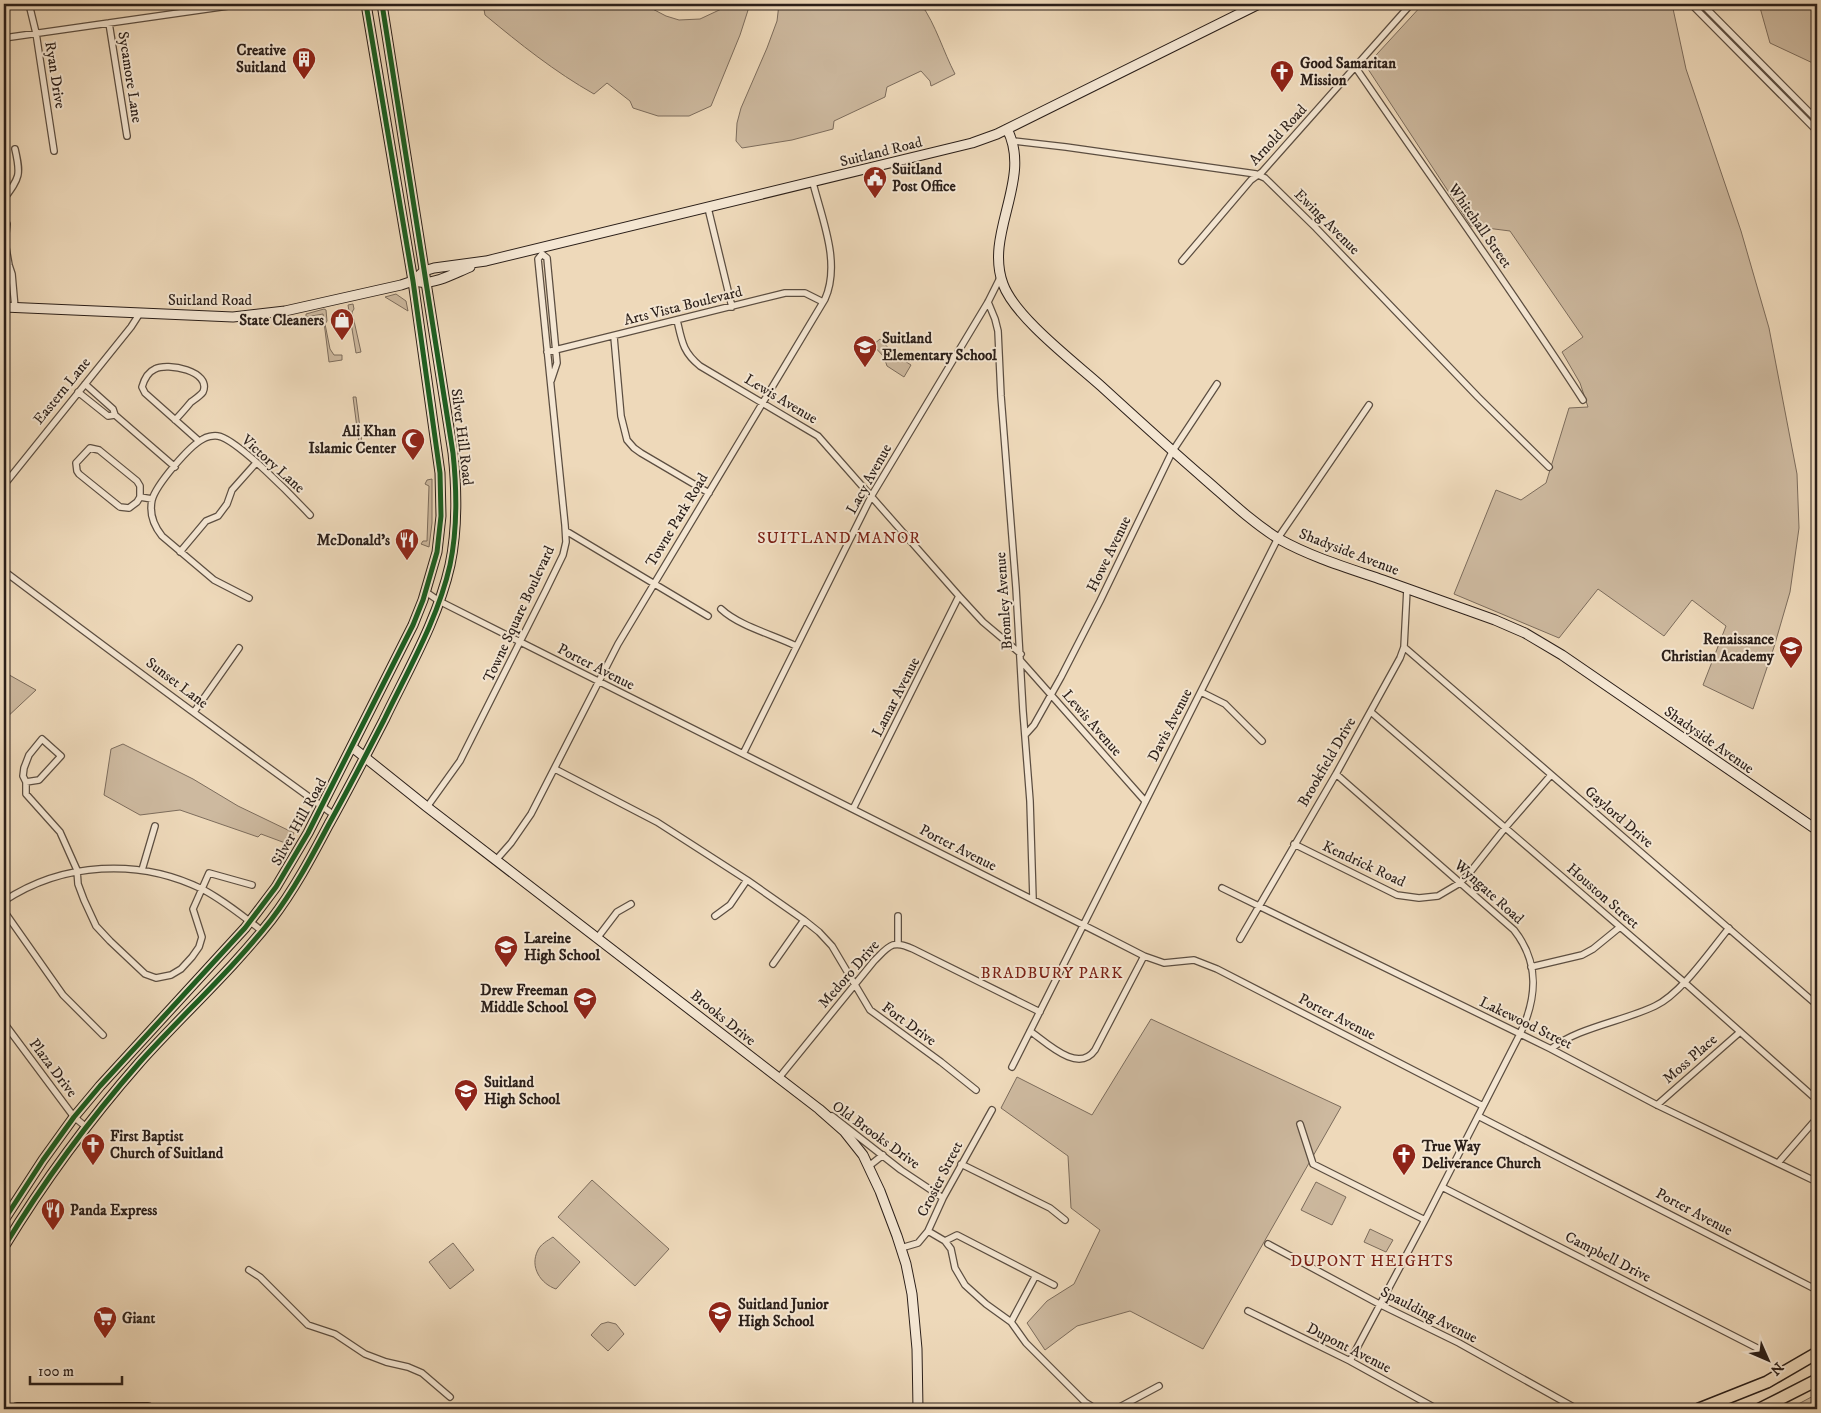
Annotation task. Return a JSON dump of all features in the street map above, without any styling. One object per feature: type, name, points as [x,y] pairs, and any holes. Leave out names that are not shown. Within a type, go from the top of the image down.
[{"type":"highway","points":[[1699,1409],[1766,1382],[1817,1353]]},
{"type":"highway","points":[[1760,1409],[1817,1380]]},
{"type":"highway","points":[[17,1409],[148,1409]]},
{"type":"main road","name":"Silver Hill Road","points":[[4,1220],[27,1183],[74,1117],[124,1059],[250,922],[285,874],[352,747],[416,618],[426,592],[439,538],[440,490],[438,456],[413,281],[366,4]]},
{"type":"main road","name":"Silver Hill Road","points":[[4,1247],[39,1192],[85,1126],[142,1060],[262,931],[298,882],[365,757],[411,664],[439,601],[453,551],[457,501],[453,453],[382,4]]},
{"type":"main road","points":[[383,112],[398,109]]},
{"type":"street","name":"Ryan Drive","points":[[30,4],[54,151]]},
{"type":"street","points":[[4,38],[242,4]]},
{"type":"street","name":"Suitland Road","points":[[413,281],[424,271],[434,268],[542,251],[972,143],[1007,129],[1259,4]]},
{"type":"street","name":"Arnold Road","points":[[1182,261],[1251,180],[1259,175],[1411,4]]},
{"type":"street","points":[[1691,4],[1817,131]]},
{"type":"street","points":[[1702,4],[1817,120]]},
{"type":"street","name":"Sycamore Lane","points":[[109,23],[127,136]]},
{"type":"street","name":"Whitehall Street","points":[[1356,68],[1460,221],[1515,297],[1582,400]]},
{"type":"street","name":"Shadyside Avenue","points":[[1007,129],[1013,141],[1013,183],[999,250],[1001,276],[1011,301],[1020,312],[1172,452],[1240,510],[1278,538],[1308,553],[1514,627],[1544,644],[1817,830]]},
{"type":"street","points":[[1013,141],[1259,175]]},
{"type":"street","points":[[4,199],[19,173],[20,167],[15,149]]},
{"type":"street","name":"Ewing Avenue","points":[[1259,175],[1265,178],[1307,218],[1472,391],[1549,467]]},
{"type":"street","name":"Towne Park Road","points":[[496,860],[528,820],[618,644],[823,302],[830,286],[832,265],[813,183]]},
{"type":"street","points":[[708,208],[732,307]]},
{"type":"street","points":[[4,218],[7,224],[5,242],[12,274],[14,308]]},
{"type":"street","name":"Towne Square Boulevard","points":[[427,807],[460,761],[563,555],[566,532],[538,259],[542,251],[547,258],[557,363],[551,383]]},
{"type":"street","name":"Suitland Road","points":[[4,307],[233,317],[331,302],[413,281],[426,282],[486,261]]},
{"type":"street","name":"Lacy Avenue","points":[[744,754],[872,495],[988,302],[1001,276]]},
{"type":"street","name":"Arts Vista Boulevard","points":[[548,352],[785,293],[805,294],[823,302]]},
{"type":"street","name":"Bromley Avenue","points":[[988,302],[998,331],[1032,830],[1033,899]]},
{"type":"street","name":"Eastern Lane","points":[[4,485],[131,327],[140,313]]},
{"type":"street","name":"Lewis Avenue","points":[[678,320],[681,337],[689,357],[700,366],[818,436],[872,495],[959,596],[1021,658],[1051,695],[1145,801]]},
{"type":"street","points":[[614,337],[621,416],[627,440],[641,453],[708,493]]},
{"type":"street","points":[[175,420],[202,394],[204,389],[196,373],[186,369],[158,367],[144,380],[142,387],[145,393],[175,420],[199,441],[194,444],[160,484],[152,500],[151,513],[156,528],[162,536],[214,580],[249,598]]},
{"type":"street","points":[[85,384],[113,409],[115,416],[175,467]]},
{"type":"street","name":"Howe Avenue","points":[[1025,735],[1034,725],[1051,695],[1100,601],[1172,452],[1217,384]]},
{"type":"street","points":[[78,392],[108,416],[115,416]]},
{"type":"street","name":"Davis Avenue","points":[[1012,1067],[1278,538],[1369,405]]},
{"type":"street","name":"Victory Lane","points":[[199,441],[205,437],[218,436],[233,444],[267,471],[310,515]]},
{"type":"street","points":[[90,448],[99,450],[137,481],[140,486],[140,496],[137,502],[129,508],[120,507],[77,471],[76,463],[90,448]]},
{"type":"street","points":[[180,552],[206,521],[218,516],[227,504],[232,490],[256,463]]},
{"type":"street","points":[[140,496],[152,500]]},
{"type":"street","points":[[566,532],[708,616]]},
{"type":"street","name":"Sunset Lane","points":[[4,571],[269,769],[334,815]]},
{"type":"street","name":"Brookfield Drive","points":[[1240,939],[1336,774],[1404,647],[1408,589]]},
{"type":"street","name":"Porter Avenue","points":[[426,592],[439,601],[598,682],[1144,956],[1164,963],[1194,960],[1217,969],[1483,1106]]},
{"type":"street","name":"Lamar Avenue","points":[[854,809],[959,596]]},
{"type":"street","points":[[721,609],[729,616],[741,622],[796,646]]},
{"type":"street","name":"Gaylord Drive","points":[[1404,647],[1817,1005]]},
{"type":"street","points":[[194,712],[240,648]]},
{"type":"street","points":[[1201,692],[1225,704],[1262,741]]},
{"type":"street","name":"Houston Street","points":[[1370,712],[1684,982],[1817,1100]]},
{"type":"street","points":[[26,782],[39,780],[61,756],[42,739],[25,763],[23,776],[26,782],[26,794],[57,827],[77,870],[78,884],[96,926],[142,972],[156,978],[177,973],[186,965],[199,947],[202,933],[193,909],[209,873],[252,885]]},
{"type":"street","name":"Brooks Drive","points":[[352,747],[819,1109],[852,1139],[869,1166],[901,1248],[912,1294],[917,1349],[918,1409]]},
{"type":"street","name":"Fort Drive","points":[[555,769],[657,822],[747,880],[804,920],[832,946],[866,1006],[876,1016],[941,1062],[976,1090]]},
{"type":"street","name":"Wyngate Road","points":[[1336,774],[1514,930],[1523,944],[1531,967],[1533,985],[1532,1002],[1528,1017],[1520,1034],[1425,1220],[1350,1361]]},
{"type":"street","name":"Kendrick Road","points":[[1294,844],[1397,895],[1412,898],[1430,898],[1444,893],[1460,883],[1551,775]]},
{"type":"street","points":[[142,870],[155,826]]},
{"type":"street","points":[[4,901],[37,883],[77,870],[118,868],[142,870],[173,878],[203,889],[262,931]]},
{"type":"street","points":[[714,916],[730,905],[747,880]]},
{"type":"street","name":"Lakewood Street","points":[[1222,888],[1817,1182]]},
{"type":"street","points":[[598,937],[617,912],[631,904]]},
{"type":"street","points":[[4,910],[63,995],[104,1035]]},
{"type":"street","points":[[898,916],[898,944]]},
{"type":"street","points":[[773,964],[804,920]]},
{"type":"street","points":[[1531,967],[1566,960],[1588,952],[1620,927]]},
{"type":"street","points":[[1551,1049],[1566,1039],[1626,1019],[1655,1006],[1667,998],[1684,982],[1729,928]]},
{"type":"street","name":"Medoro Drive","points":[[778,1078],[887,948],[898,944],[913,949],[1040,1012]]},
{"type":"street","points":[[1030,1031],[1069,1058],[1080,1060],[1088,1057],[1095,1050],[1144,956]]},
{"type":"street","name":"Plaza Drive","points":[[4,1023],[74,1117],[85,1126]]},
{"type":"street","name":"Moss Place","points":[[1657,1104],[1740,1032]]},
{"type":"street","name":"Old Brooks Drive","points":[[819,1109],[850,1128],[883,1155],[943,1198]]},
{"type":"street","name":"Crosier Street","points":[[901,1248],[918,1243],[928,1231],[943,1198],[992,1110]]},
{"type":"street","name":"Porter Avenue","points":[[1478,1116],[1817,1290]]},
{"type":"street","points":[[1778,1162],[1817,1118]]},
{"type":"street","points":[[1300,1124],[1313,1164],[1425,1220]]},
{"type":"street","points":[[869,1166],[883,1155]]},
{"type":"street","points":[[962,1164],[1050,1208],[1065,1220]]},
{"type":"street","name":"Campbell Drive","points":[[1442,1187],[1763,1351]]},
{"type":"street","points":[[928,1231],[945,1241],[950,1249],[955,1268],[965,1285],[986,1304],[1011,1322],[1026,1343],[1085,1402],[1096,1409]]},
{"type":"street","points":[[945,1241],[956,1234],[1035,1277],[1054,1285]]},
{"type":"street","name":"Spaulding Avenue","points":[[1268,1244],[1459,1343],[1577,1409]]},
{"type":"street","points":[[250,1270],[260,1277],[308,1325],[335,1334],[365,1354],[422,1373],[450,1397]]},
{"type":"street","points":[[1011,1322],[1035,1277]]},
{"type":"street","name":"Dupont Avenue","points":[[1248,1311],[1350,1361],[1437,1409]]},
{"type":"street","points":[[1116,1409],[1159,1386]]},
{"type":"shaded area","points":[[483,4],[643,4],[666,16],[679,20],[700,19],[732,4],[750,4],[740,35],[711,106],[689,116],[658,116],[633,108],[630,101],[607,83],[594,94],[565,76],[485,15]]},
{"type":"shaded area","points":[[779,4],[921,4],[931,21],[955,74],[931,86],[930,81],[921,71],[887,87],[885,97],[834,121],[833,129],[792,140],[742,148],[736,141],[737,123],[741,108],[777,21]]},
{"type":"shaded area","points":[[1423,4],[1672,4],[1686,69],[1741,231],[1769,328],[1797,474],[1799,528],[1790,592],[1753,709],[1703,685],[1726,626],[1692,600],[1664,636],[1598,589],[1559,638],[1454,594],[1496,490],[1521,500],[1546,483],[1569,408],[1588,407],[1580,383],[1562,352],[1583,337],[1510,231],[1471,226],[1366,66]]},
{"type":"shaded area","points":[[1759,4],[1817,4],[1817,65],[1770,43]]},
{"type":"shaded area","points":[[396,294],[406,301],[408,311],[385,297]]},
{"type":"shaded area","points":[[353,304],[354,309],[352,312],[361,352],[356,353],[348,305]]},
{"type":"shaded area","points":[[326,310],[327,321],[325,324],[330,349],[334,355],[342,355],[342,360],[329,362],[323,314],[306,317],[306,314]]},
{"type":"shaded area","points":[[880,339],[894,354],[911,365],[904,377],[887,366],[884,357],[873,345]]},
{"type":"shaded area","points":[[353,397],[356,397],[363,451],[360,451]]},
{"type":"shaded area","points":[[432,479],[432,523],[429,547],[421,544],[423,541],[427,541],[429,486],[425,484],[427,480]]},
{"type":"shaded area","points":[[4,672],[36,690],[4,720]]},
{"type":"shaded area","points":[[123,744],[193,779],[238,806],[294,833],[288,844],[261,834],[258,837],[180,810],[140,815],[104,795],[111,749]]},
{"type":"shaded area","points":[[1151,1019],[1341,1107],[1203,1349],[1130,1311],[1077,1326],[1045,1350],[1027,1323],[1047,1301],[1074,1284],[1100,1230],[1071,1208],[1068,1156],[1001,1108],[1017,1077],[1092,1115]]},
{"type":"shaded area","points":[[592,1180],[669,1249],[635,1286],[558,1217]]},
{"type":"shaded area","points":[[1316,1182],[1346,1197],[1332,1225],[1301,1210]]},
{"type":"shaded area","points":[[1370,1229],[1393,1240],[1386,1252],[1364,1242]]},
{"type":"shaded area","points":[[553,1237],[580,1262],[556,1289],[541,1279],[535,1263],[539,1248]]},
{"type":"shaded area","points":[[453,1243],[474,1270],[450,1289],[429,1262]]},
{"type":"shaded area","points":[[608,1322],[616,1324],[624,1334],[608,1351],[591,1335],[601,1324]]},
{"type":"shaded area","points":[[1817,1394],[1817,1409],[1789,1409]]},
{"type":"cycle path","points":[[4,1220],[74,1117],[100,1086],[245,928],[276,887],[308,833],[413,625],[423,600],[437,552],[441,516],[440,473],[413,281],[366,4]]},
{"type":"cycle path","points":[[4,1247],[51,1175],[103,1106],[156,1044],[256,939],[287,897],[316,849],[384,720],[430,625],[445,585],[453,551],[456,523],[453,453],[382,4]]},
{"type":"place","name":"Creative Suitland","points":[[304,80]]},
{"type":"place","name":"Good Samaritan Mission","points":[[1282,93]]},
{"type":"place","name":"Suitland Post Office","points":[[875,199]]},
{"type":"place","name":"State Cleaners","points":[[342,341]]},
{"type":"place","name":"Suitland Elementary School","points":[[865,368]]},
{"type":"place","name":"Ali Khan Islamic Center","points":[[413,461]]},
{"type":"place","name":"McDonald's","points":[[407,561]]},
{"type":"place","name":"Renaissance Christian Academy","points":[[1791,669]]},
{"type":"place","name":"Lareine High School","points":[[506,968]]},
{"type":"place","name":"Drew Freeman Middle School","points":[[585,1020]]},
{"type":"place","name":"Suitland High School","points":[[466,1112]]},
{"type":"place","name":"First Baptist Church of Suitland","points":[[93,1166]]},
{"type":"place","name":"True Way Deliverance Church","points":[[1404,1176]]},
{"type":"place","name":"Panda Express","points":[[53,1231]]},
{"type":"place","name":"Suitland Junior High School","points":[[720,1334]]},
{"type":"place","name":"Giant","points":[[105,1339]]},
{"type":"district","name":"SUITLAND MANOR","points":[[839,538]]},
{"type":"district","name":"BRADBURY PARK","points":[[1052,973]]},
{"type":"district","name":"DUPONT HEIGHTS","points":[[1372,1261]]}]
